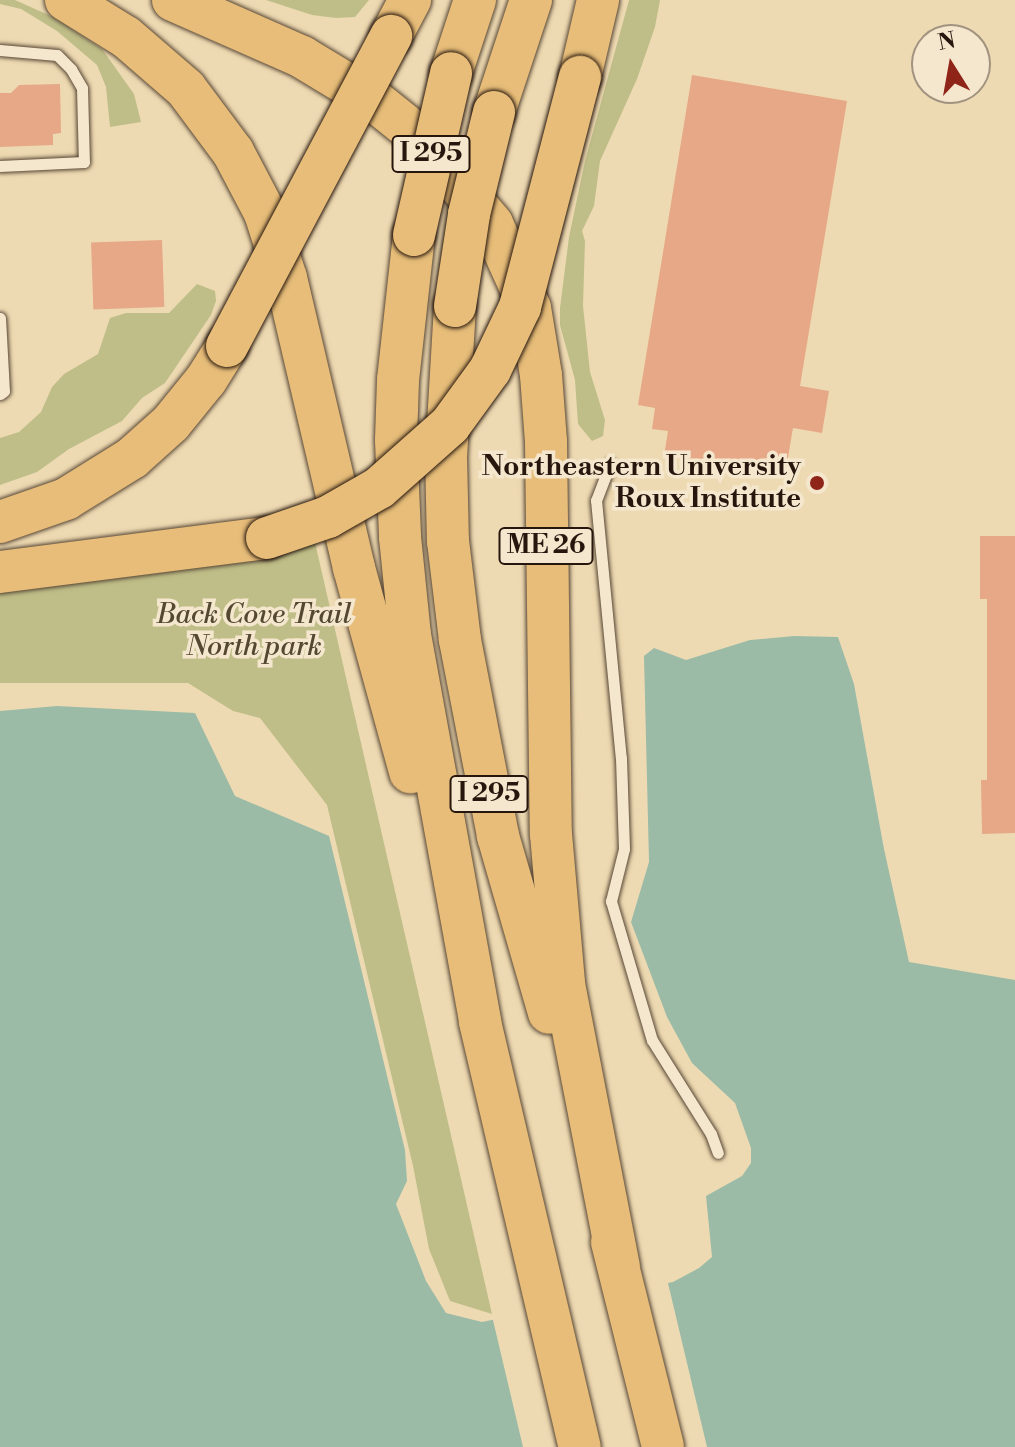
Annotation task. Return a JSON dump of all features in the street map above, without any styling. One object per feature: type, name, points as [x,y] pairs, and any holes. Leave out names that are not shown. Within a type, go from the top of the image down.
[{"type":"highway","points":[[66,0],[126,37],[186,89],[233,152],[265,213],[312,379],[367,614],[480,1022]]},
{"type":"highway","name":"ME 26","points":[[173,0],[302,57],[375,101],[416,134],[492,224],[530,308],[541,375],[546,441],[551,834],[564,984],[619,1267]]},
{"type":"highway","name":"I 295","points":[[475,0],[451,73],[414,235],[398,380],[400,537],[410,635],[480,1022],[580,1447]]},
{"type":"highway","name":"I 295","points":[[531,0],[494,112],[469,214],[455,306],[446,456],[448,541],[471,706],[498,836],[619,1267],[663,1447]]},
{"type":"highway","points":[[0,572],[267,538],[328,517],[379,488],[418,457],[450,425],[490,370],[520,307],[598,0]]},
{"type":"highway","points":[[0,522],[66,499],[132,458],[171,423],[206,380],[401,18]]},
{"type":"lane","points":[[0,50],[57,55],[71,69],[82,88],[84,162],[0,166]]},
{"type":"lane","points":[[0,318],[4,391],[0,394]]},
{"type":"lane","points":[[610,464],[596,500],[621,758],[624,849],[611,901],[652,1040],[711,1134],[718,1153]]},
{"type":"green space","points":[[0,0],[15,0],[53,17],[102,49],[134,94],[141,122],[110,127],[106,87],[97,65],[57,31],[21,9],[0,4]]},
{"type":"green space","points":[[266,0],[369,0],[355,17],[336,18],[312,15]]},
{"type":"green space","points":[[629,0],[660,0],[655,27],[637,79],[600,161],[594,206],[582,231],[585,241],[583,306],[590,372],[605,420],[603,436],[592,441],[578,424],[575,380],[560,325],[560,308],[569,237],[585,161]]},
{"type":"green space","points":[[197,284],[215,291],[216,301],[211,315],[165,383],[142,398],[122,421],[69,449],[37,472],[0,485],[0,438],[19,432],[41,412],[52,387],[64,374],[98,354],[110,318],[126,313],[169,313]]},
{"type":"green space","name":"Back Cove Trail North park","points":[[314,538],[492,1314],[450,1301],[429,1249],[413,1166],[327,805],[260,718],[233,711],[188,683],[0,683],[0,586]]},
{"type":"shaded area","points":[[794,636],[838,637],[854,684],[884,849],[909,962],[1015,980],[1015,1447],[0,1447],[0,711],[57,706],[195,713],[235,796],[329,836],[405,1150],[407,1181],[396,1204],[426,1281],[446,1313],[482,1322],[673,1282],[712,1257],[706,1196],[742,1176],[751,1163],[751,1148],[735,1103],[692,1063],[667,1017],[631,922],[649,862],[644,656],[654,648],[686,660],[750,640]]},
{"type":"pier","points":[[667,1279],[707,1447],[523,1447],[492,1316]]},
{"type":"building","points":[[692,75],[847,101],[800,386],[829,391],[822,433],[793,428],[785,475],[664,456],[668,431],[652,429],[655,408],[638,405]]},
{"type":"building","points":[[60,84],[61,133],[53,134],[53,145],[0,147],[0,93],[11,93],[19,85]]},
{"type":"building","points":[[162,240],[164,307],[93,309],[91,242]]},
{"type":"building","points":[[980,536],[1015,536],[1015,833],[982,834],[981,780],[987,780],[987,599],[980,599]]},
{"type":"place","name":"Northeastern University Roux Institute","points":[[817,483]]}]
